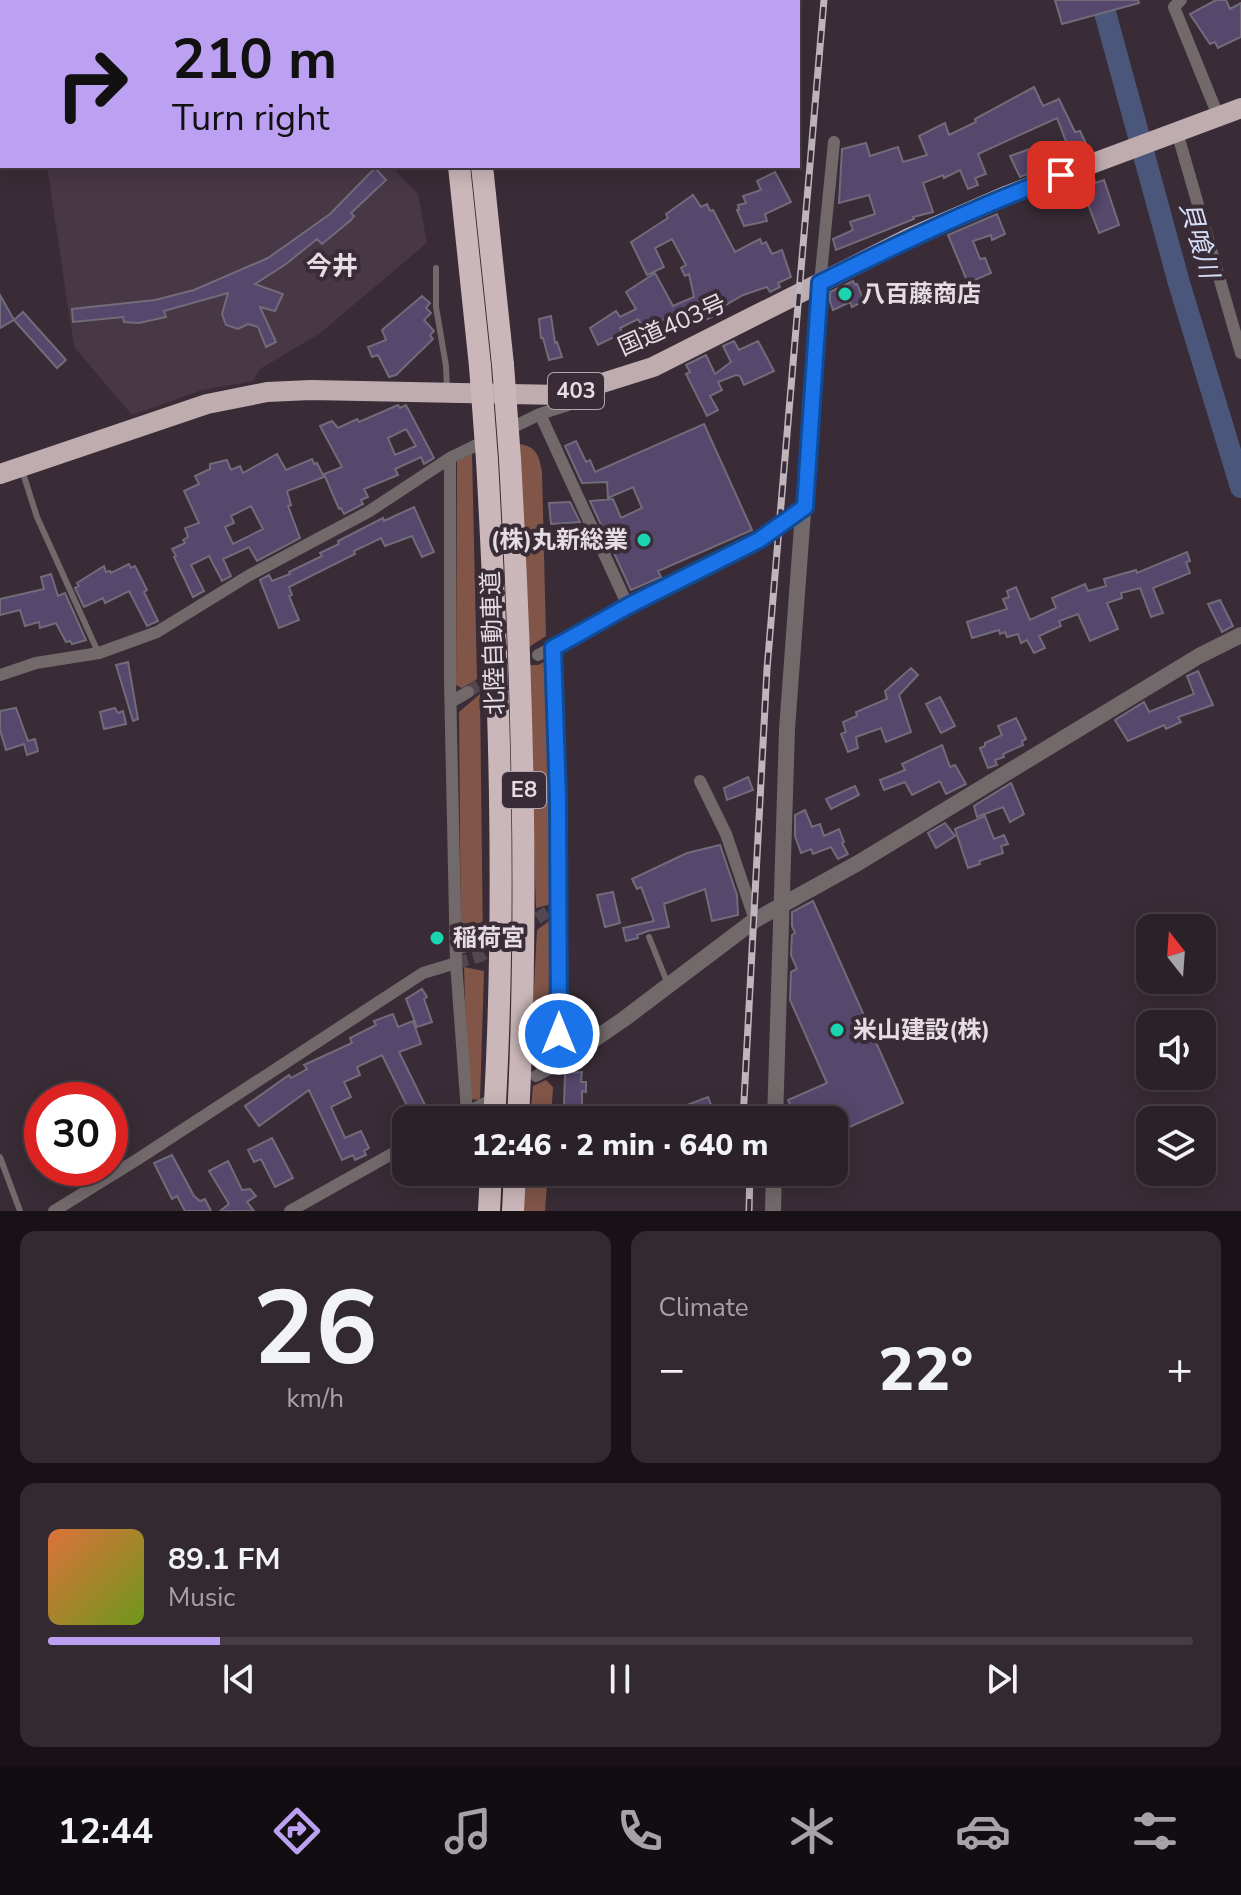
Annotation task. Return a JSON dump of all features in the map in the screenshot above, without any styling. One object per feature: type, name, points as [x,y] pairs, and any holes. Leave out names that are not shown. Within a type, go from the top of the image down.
[{"type":"highway","name":"国道403号","points":[[0,474],[207,404],[267,392],[571,393],[653,367],[909,238],[1008,195],[1241,108]]},
{"type":"highway","name":"北陸自動車道","points":[[459,168],[480,366],[499,460],[522,703],[524,826],[518,1106]]},
{"type":"highway","name":"北陸自動車道","points":[[482,168],[503,365],[499,460],[501,830],[490,1106]]},
{"type":"highway","points":[[489,1211],[490,1186]]},
{"type":"highway","points":[[513,1211],[514,1186]]},
{"type":"street","points":[[1181,0],[1174,7],[1219,118]]},
{"type":"street","points":[[1173,134],[1241,353]]},
{"type":"street","points":[[775,1106],[787,729],[820,283],[834,142]]},
{"type":"street","points":[[0,675],[36,663],[99,653],[157,632],[284,555],[368,512],[450,458],[540,414],[568,405],[571,393]]},
{"type":"street","points":[[540,414],[628,606]]},
{"type":"street","points":[[450,458],[456,963],[467,1106]]},
{"type":"street","points":[[538,655],[759,540],[805,507]]},
{"type":"street","points":[[536,1076],[624,1019],[755,920],[1114,710],[1199,656],[1241,635]]},
{"type":"street","points":[[553,648],[554,908],[560,1063]]},
{"type":"street","points":[[451,702],[468,692]]},
{"type":"street","points":[[700,781],[726,834],[755,920]]},
{"type":"street","points":[[54,1211],[423,973],[456,963]]},
{"type":"street","points":[[290,1211],[392,1154]]},
{"type":"street","points":[[773,1211],[774,1186]]},
{"type":"lane","points":[[436,268],[436,307],[447,391]]},
{"type":"lane","points":[[21,467],[37,517],[99,653]]},
{"type":"lane","points":[[649,937],[667,985]]},
{"type":"lane","points":[[0,1157],[20,1211]]},
{"type":"shaded area","points":[[47,168],[393,168],[418,194],[427,243],[319,334],[260,369],[253,381],[202,390],[132,415],[74,347]]},
{"type":"shaded area","points":[[520,444],[536,453],[542,472],[546,636],[526,649]]},
{"type":"shaded area","points":[[472,454],[477,679],[462,688],[456,685],[457,461]]},
{"type":"shaded area","points":[[548,660],[553,800],[552,904],[536,908],[528,665],[538,665]]},
{"type":"shaded area","points":[[480,694],[483,947],[461,954],[459,712]]},
{"type":"shaded area","points":[[553,918],[553,1056],[530,1060],[537,930]]},
{"type":"shaded area","points":[[464,967],[484,971],[480,1100],[468,1099]]},
{"type":"shaded area","points":[[546,1080],[553,1087],[552,1106],[531,1106],[533,1086]]},
{"type":"shaded area","points":[[525,1186],[547,1186],[545,1211],[523,1211]]},
{"type":"building","points":[[1055,0],[1138,0],[1139,3],[1062,24]]},
{"type":"building","points":[[1216,0],[1226,0],[1230,9],[1241,3],[1241,37],[1218,48],[1215,42],[1210,44],[1190,14]]},
{"type":"building","points":[[1034,87],[1043,106],[1059,99],[1075,132],[1080,131],[1089,150],[1072,157],[1057,118],[978,154],[986,174],[975,178],[978,185],[968,189],[960,170],[923,183],[933,212],[913,217],[836,250],[833,239],[853,230],[850,222],[875,214],[869,195],[839,203],[842,149],[866,143],[870,156],[898,147],[903,162],[927,155],[919,136],[945,123],[949,135]]},
{"type":"building","points":[[1044,144],[1048,166],[1020,177],[1010,156]]},
{"type":"building","points":[[375,168],[386,180],[351,213],[354,216],[351,220],[322,244],[317,239],[255,284],[283,294],[275,311],[260,307],[276,342],[266,347],[258,327],[248,324],[238,329],[226,325],[222,314],[228,293],[164,311],[166,317],[139,323],[124,322],[123,317],[73,322],[72,309],[155,300],[194,290],[268,258],[330,214]]},
{"type":"building","points":[[775,172],[791,202],[765,214],[767,221],[744,226],[737,210],[738,205],[746,203],[743,196],[761,190],[757,181]]},
{"type":"building","points":[[1094,178],[1095,183],[1104,180],[1119,225],[1099,233],[1080,183]]},
{"type":"building","points":[[693,195],[701,207],[707,204],[710,211],[713,210],[735,252],[760,239],[762,244],[766,242],[772,254],[782,250],[791,277],[778,283],[780,287],[770,292],[767,287],[743,295],[714,312],[716,315],[683,330],[671,333],[665,319],[644,330],[638,319],[620,328],[622,332],[618,335],[598,345],[590,328],[616,311],[620,317],[636,309],[626,292],[655,273],[673,306],[694,297],[689,274],[685,276],[681,268],[686,265],[672,239],[655,248],[664,267],[647,275],[631,242],[668,218],[666,214]]},
{"type":"building","points":[[997,214],[1005,234],[992,240],[991,235],[973,241],[980,259],[985,258],[991,273],[968,283],[948,235]]},
{"type":"building","name":"八百藤商店","points":[[853,281],[864,301],[852,307],[850,302],[833,310],[830,292]]},
{"type":"building","points":[[0,295],[14,320],[0,328]]},
{"type":"building","points":[[422,296],[430,303],[426,308],[431,313],[424,320],[434,331],[430,335],[433,339],[396,375],[389,377],[378,355],[372,357],[368,347],[386,340],[382,330]]},
{"type":"building","points":[[23,312],[66,360],[57,368],[14,320]]},
{"type":"building","points":[[551,316],[555,343],[562,357],[549,360],[541,338],[539,319]]},
{"type":"building","points":[[734,341],[739,350],[758,341],[774,371],[744,385],[740,376],[736,375],[718,382],[722,390],[710,396],[718,410],[707,416],[686,374],[690,372],[686,365],[706,355],[715,374],[731,362],[723,346]]},
{"type":"building","points":[[398,405],[400,408],[406,405],[434,458],[424,464],[421,457],[395,469],[398,475],[364,489],[368,497],[361,500],[363,504],[344,514],[324,474],[342,467],[320,426],[332,421],[338,428],[357,419],[359,422]],"holes":[[[406,429],[416,446],[395,455],[388,438]]]},
{"type":"building","points":[[704,424],[752,530],[658,571],[661,577],[631,590],[590,501],[613,499],[621,518],[642,508],[633,487],[608,498],[607,482],[582,483],[565,446],[576,441],[586,462],[590,460],[595,472]]},
{"type":"building","points":[[277,454],[286,470],[312,459],[324,477],[287,491],[291,505],[288,506],[300,538],[257,561],[249,547],[223,559],[231,576],[222,581],[209,556],[191,565],[204,591],[193,597],[172,549],[185,543],[183,540],[188,537],[185,528],[199,523],[184,491],[199,484],[195,476],[210,469],[210,464],[227,460],[231,470],[240,466],[243,473]],"holes":[[[251,506],[263,529],[233,544],[225,527],[234,523],[231,516]]]},
{"type":"building","points":[[570,502],[580,522],[551,524],[549,503]]},
{"type":"building","points":[[414,507],[434,552],[422,557],[412,536],[385,546],[381,538],[354,551],[355,554],[289,587],[292,595],[289,596],[299,620],[279,628],[260,580],[269,575],[272,581],[290,574],[322,556],[320,553],[339,544],[338,541],[383,518],[384,521]]},
{"type":"building","points":[[1187,552],[1190,561],[1186,562],[1190,573],[1153,588],[1163,613],[1151,617],[1140,588],[1121,593],[1122,598],[1107,603],[1118,629],[1090,641],[1078,614],[1059,621],[1061,626],[1039,636],[1045,648],[1034,653],[1027,640],[1021,643],[1018,634],[1007,637],[1005,632],[1000,634],[999,630],[972,638],[967,622],[1007,609],[1003,599],[1009,597],[1007,591],[1016,587],[1030,620],[1056,608],[1052,598],[1085,584],[1088,591],[1106,586],[1104,579],[1136,570],[1137,573]]},
{"type":"building","points":[[129,564],[131,568],[135,566],[158,621],[147,626],[129,591],[105,603],[103,598],[84,607],[75,588],[79,586],[77,583],[104,566],[106,572],[111,573]]},
{"type":"building","points":[[51,574],[58,596],[65,593],[86,640],[72,644],[66,642],[56,623],[40,628],[39,622],[25,626],[20,610],[0,615],[0,599],[44,589],[41,577]]},
{"type":"building","points":[[1220,600],[1233,626],[1222,632],[1208,604]]},
{"type":"building","points":[[128,662],[138,719],[133,721],[116,665]]},
{"type":"building","points":[[911,668],[918,675],[899,695],[911,732],[886,742],[881,728],[856,737],[858,748],[848,752],[841,734],[846,732],[843,722],[857,716],[856,712],[887,699],[885,691]]},
{"type":"building","points":[[1198,671],[1213,705],[1178,717],[1181,722],[1166,729],[1164,725],[1128,741],[1115,720],[1144,702],[1149,712],[1194,694],[1187,676]]},
{"type":"building","points":[[940,697],[955,726],[941,733],[926,704]]},
{"type":"building","points":[[16,708],[28,741],[35,739],[38,751],[27,755],[24,744],[6,750],[0,730],[0,711]]},
{"type":"building","points":[[115,708],[118,713],[123,711],[126,724],[104,729],[100,712]]},
{"type":"building","points":[[1016,718],[1026,739],[1022,741],[1023,745],[1003,754],[1004,757],[995,760],[997,765],[988,768],[980,748],[1002,735],[998,726]]},
{"type":"building","points":[[942,745],[950,767],[955,765],[966,784],[946,794],[940,781],[912,795],[905,782],[884,790],[880,780],[905,770],[902,764]]},
{"type":"building","points":[[748,777],[753,790],[727,800],[724,788]]},
{"type":"building","points":[[1011,783],[1024,814],[1010,822],[1003,807],[977,817],[974,806]]},
{"type":"building","points":[[855,786],[859,795],[831,809],[826,799]]},
{"type":"building","points":[[805,810],[812,827],[820,824],[824,836],[839,829],[848,854],[838,859],[831,847],[813,854],[811,849],[801,853],[795,836],[795,815]]},
{"type":"building","points":[[985,816],[994,839],[1004,835],[1008,844],[1001,846],[1003,853],[968,868],[955,829]]},
{"type":"building","points":[[945,823],[955,836],[936,848],[928,833]]},
{"type":"building","points":[[720,845],[737,895],[738,915],[712,921],[705,889],[664,904],[669,927],[648,931],[626,941],[623,928],[654,921],[641,887],[637,889],[632,879],[687,853]]},
{"type":"building","points":[[613,892],[620,923],[605,927],[597,895]]},
{"type":"building","name":"米山建設(株)","points":[[813,901],[903,1103],[848,1128],[848,1106],[791,1106],[788,1100],[827,1083],[790,1000],[791,972],[797,969],[791,955],[792,935],[795,933],[792,912]]},
{"type":"building","points":[[422,989],[427,997],[424,999],[432,1022],[417,1027],[406,999]]},
{"type":"building","points":[[393,1014],[398,1027],[413,1021],[421,1044],[399,1052],[426,1106],[407,1106],[382,1055],[357,1067],[360,1075],[344,1082],[351,1097],[331,1107],[345,1138],[361,1131],[369,1148],[364,1151],[366,1155],[355,1160],[353,1155],[342,1160],[309,1090],[259,1126],[245,1106],[289,1075],[291,1078],[307,1069],[304,1065],[352,1043],[350,1038],[376,1025],[374,1021]]},
{"type":"building","points":[[582,1072],[581,1082],[586,1082],[586,1092],[582,1091],[582,1106],[564,1106],[565,1073]]},
{"type":"building","points":[[708,1097],[712,1106],[684,1106]]},
{"type":"building","points":[[272,1138],[293,1178],[275,1187],[261,1159],[254,1162],[248,1150]]},
{"type":"building","points":[[172,1155],[194,1196],[200,1201],[205,1199],[211,1211],[185,1211],[177,1196],[172,1199],[154,1163]]},
{"type":"building","points":[[228,1161],[242,1190],[250,1189],[256,1196],[247,1202],[254,1211],[220,1211],[229,1204],[209,1171]]},
{"type":"waterway","name":"貝喰川","points":[[1104,9],[1179,283],[1241,487]]},
{"type":"tunnel","points":[[468,692],[499,673]]},
{"type":"tunnel","points":[[522,928],[549,911]]},
{"type":"tunnel","points":[[456,963],[481,956],[500,943]]},
{"type":"railway","points":[[744,1106],[767,669],[824,0]]},
{"type":"railway","points":[[749,1211],[750,1186]]},
{"type":"place","name":"八百藤商店","points":[[845,294]]},
{"type":"place","name":"(株)丸新総業","points":[[644,540]]},
{"type":"place","name":"稲荷宮","points":[[437,938]]},
{"type":"place","name":"米山建設(株)","points":[[837,1030]]},
{"type":"district","name":"今井","points":[[332,266]]},
{"type":"route","points":[[559,1034],[558,799],[553,648],[759,540],[805,507],[820,283],[909,238],[1061,175]]}]
